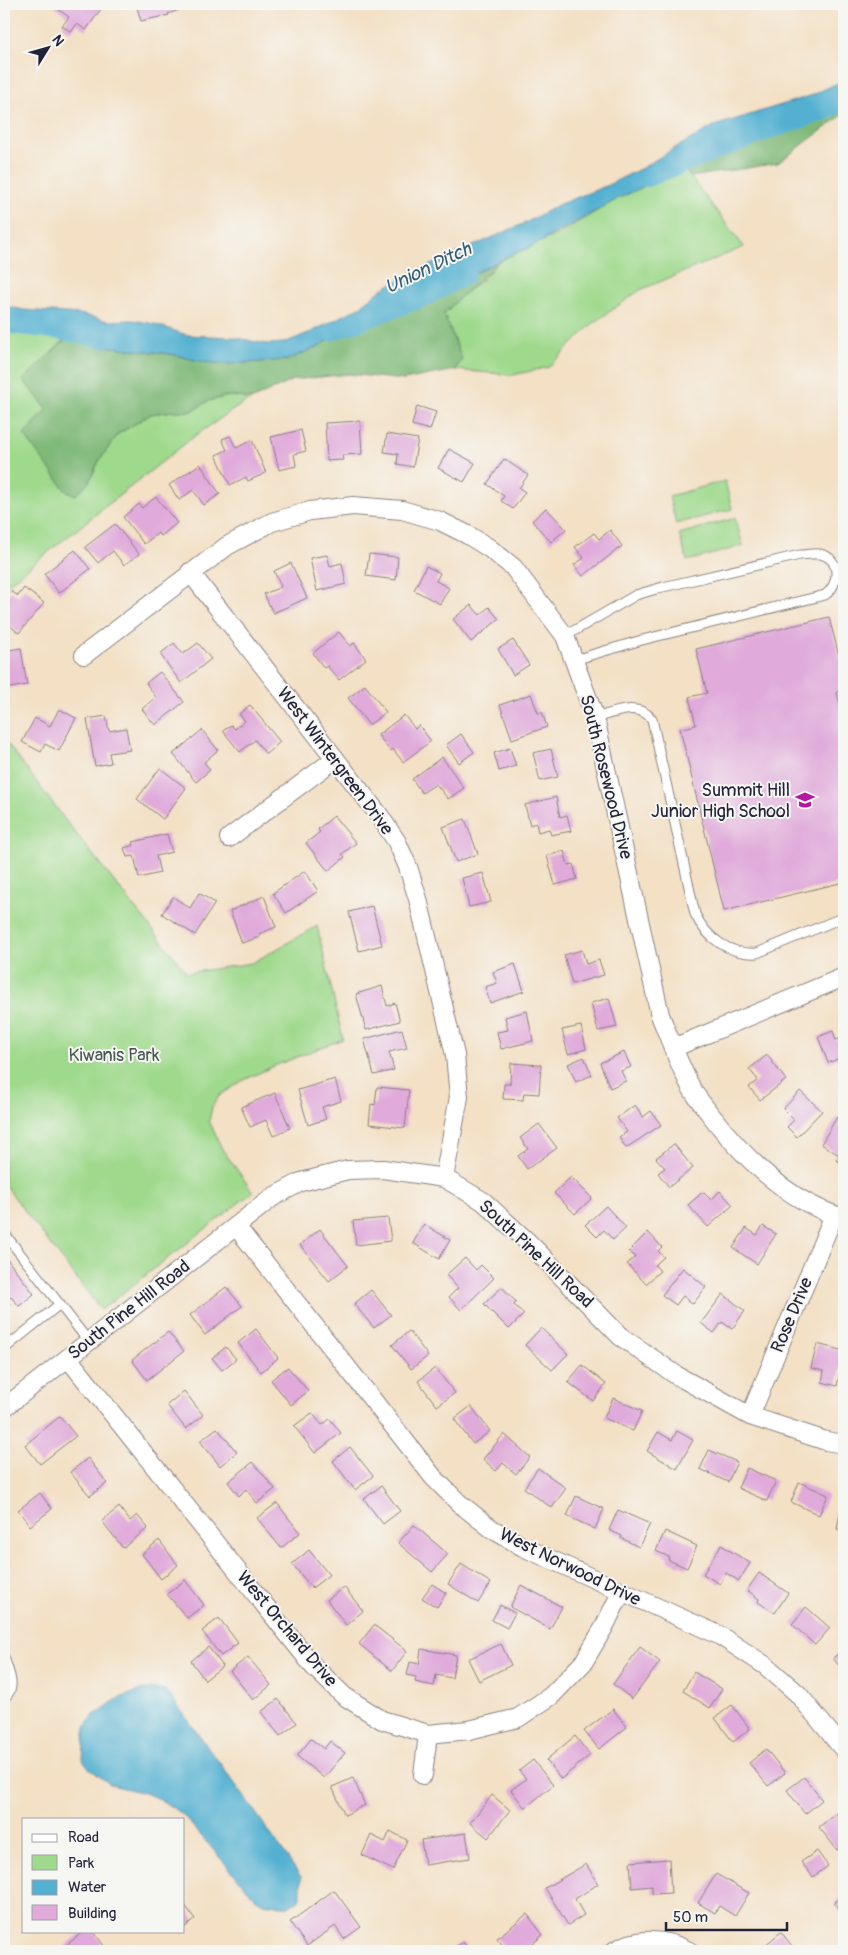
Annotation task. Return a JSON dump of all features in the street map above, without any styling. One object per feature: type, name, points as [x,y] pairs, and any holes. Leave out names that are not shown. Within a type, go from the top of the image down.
[{"type":"street","name":"South Rosewood Drive","points":[[84,655],[190,572],[227,546],[272,522],[310,511],[353,506],[402,510],[440,521],[489,548],[513,567],[565,636],[595,718],[660,1015],[693,1090],[721,1128],[760,1169],[798,1197],[839,1217]]},
{"type":"street","name":"West Wintergreen Drive","points":[[190,572],[379,814],[397,842],[408,868],[418,899],[455,1055],[459,1097],[444,1178]]},
{"type":"street","points":[[229,838],[335,760]]},
{"type":"street","points":[[673,1048],[844,977]]},
{"type":"street","name":"South Pine Hill Road","points":[[4,1408],[274,1197],[301,1182],[348,1170],[383,1169],[444,1178],[483,1202],[530,1244],[620,1336],[676,1375],[750,1416],[844,1444]]},
{"type":"street","name":"Rose Drive","points":[[750,1416],[839,1217]]},
{"type":"street","name":"West Norwood Drive","points":[[236,1226],[434,1478],[459,1503],[492,1529],[523,1547],[719,1636],[766,1666],[798,1694],[844,1750]]},
{"type":"street","name":"West Orchard Drive","points":[[68,1358],[314,1667],[344,1696],[382,1720],[428,1734],[469,1730],[518,1718],[551,1696],[583,1663],[621,1593]]},
{"type":"street","points":[[423,1775],[428,1734]]},
{"type":"street","points":[[614,1951],[628,1944],[653,1940],[667,1942],[689,1951]]},
{"type":"lane","points":[[565,636],[636,595],[672,584],[800,555],[820,554],[828,558],[834,565],[837,573],[837,580],[826,595],[642,640],[574,660]]},
{"type":"lane","points":[[595,718],[636,708],[646,712],[652,719],[695,914],[698,923],[708,934],[730,950],[749,954],[757,953],[844,916]]},
{"type":"lane","points":[[4,1233],[89,1342]]},
{"type":"lane","points":[[4,1349],[60,1304]]},
{"type":"lane","points":[[4,1657],[13,1684],[8,1695],[4,1698]]},
{"type":"green space","points":[[844,99],[844,114],[778,163],[691,177],[679,162],[695,152],[732,136],[832,105]]},
{"type":"green space","points":[[679,162],[744,247],[640,290],[591,325],[549,367],[513,375],[455,370],[462,359],[444,314],[455,301],[483,279],[498,262],[558,234],[619,198],[641,188]]},
{"type":"green space","points":[[498,262],[444,314],[462,359],[455,370],[404,380],[349,374],[293,380],[253,399],[229,396],[208,401],[192,411],[151,414],[118,434],[99,461],[89,482],[76,495],[66,491],[24,435],[47,409],[23,380],[73,332],[104,346],[171,354],[203,362],[229,364],[287,360],[334,337],[361,318],[455,283]]},
{"type":"green space","points":[[56,326],[73,332],[23,380],[47,409],[66,491],[76,495],[89,482],[99,461],[118,434],[151,414],[192,411],[208,401],[230,396],[253,399],[242,404],[196,435],[4,587],[4,327]]},
{"type":"green space","points":[[725,481],[732,509],[676,524],[669,496]]},
{"type":"green space","points":[[735,518],[743,546],[687,561],[679,534]]},
{"type":"green space","name":"Kiwanis Park","points":[[4,739],[66,821],[187,973],[252,963],[317,926],[343,1039],[274,1066],[242,1081],[219,1096],[212,1107],[209,1121],[222,1149],[253,1192],[101,1310],[4,1184]]},
{"type":"water","points":[[844,80],[844,99],[832,105],[737,135],[684,158],[641,188],[619,198],[529,248],[514,253],[455,283],[361,318],[318,347],[287,360],[229,364],[203,362],[171,354],[104,346],[56,326],[4,327],[4,306],[24,310],[80,314],[109,321],[133,320],[154,324],[187,335],[232,337],[267,344],[284,343],[311,332],[360,307],[382,289],[408,275],[644,167],[714,126],[810,96]]},
{"type":"water","points":[[144,1689],[166,1690],[301,1877],[301,1898],[289,1907],[263,1903],[255,1898],[183,1815],[158,1798],[111,1785],[90,1769],[83,1760],[85,1727],[93,1716],[117,1699]]},
{"type":"building","points":[[57,4],[112,4],[106,8],[103,6],[86,30],[77,24],[71,32],[62,26],[69,17],[55,7]]},
{"type":"building","points":[[136,4],[177,4],[179,10],[169,15],[141,21]]},
{"type":"building","points":[[417,406],[436,412],[430,430],[412,425]]},
{"type":"building","points":[[360,421],[362,454],[342,455],[343,460],[327,461],[325,423]]},
{"type":"building","points":[[301,430],[306,451],[294,454],[296,466],[279,470],[271,437]]},
{"type":"building","points":[[387,434],[418,439],[413,467],[397,464],[398,454],[384,452]]},
{"type":"building","points":[[230,436],[236,448],[252,440],[266,473],[248,481],[246,477],[230,485],[216,455],[227,450],[222,439]]},
{"type":"building","points":[[449,449],[475,463],[464,482],[438,468]]},
{"type":"building","points":[[504,459],[528,475],[519,488],[525,492],[513,509],[501,501],[504,496],[487,484]]},
{"type":"building","points":[[200,464],[220,494],[204,505],[193,490],[179,500],[169,485]]},
{"type":"building","points":[[156,497],[177,523],[161,536],[158,533],[144,544],[123,517],[139,504],[142,508]]},
{"type":"building","points":[[546,508],[566,529],[551,542],[532,521]]},
{"type":"building","points":[[115,524],[139,554],[124,565],[113,551],[98,563],[85,547]]},
{"type":"building","points":[[610,530],[622,546],[583,576],[574,565],[584,558],[575,547],[594,533],[599,539]]},
{"type":"building","points":[[75,550],[90,569],[59,593],[44,574]]},
{"type":"building","points":[[369,554],[398,557],[396,580],[366,576]]},
{"type":"building","points":[[327,555],[330,566],[342,563],[346,584],[317,591],[310,558]]},
{"type":"building","points":[[291,563],[307,598],[273,613],[264,594],[281,587],[274,571]]},
{"type":"building","points":[[426,566],[440,573],[436,581],[449,588],[440,604],[414,590]]},
{"type":"building","points":[[24,588],[44,603],[19,633],[4,621],[4,599],[11,591],[18,596]]},
{"type":"building","points":[[471,605],[480,615],[489,607],[499,619],[471,642],[453,619]]},
{"type":"building","points":[[829,617],[840,660],[844,659],[844,690],[837,692],[844,723],[844,882],[724,911],[680,729],[696,725],[689,697],[707,693],[696,649]]},
{"type":"building","points":[[339,632],[350,646],[354,643],[366,659],[339,680],[327,666],[324,668],[313,653]]},
{"type":"building","points":[[513,640],[529,665],[513,675],[498,649]]},
{"type":"building","points":[[174,643],[183,654],[198,643],[211,659],[181,683],[160,654]]},
{"type":"building","points":[[21,648],[27,685],[4,689],[4,651]]},
{"type":"building","points":[[160,672],[184,702],[155,725],[142,709],[156,697],[146,683]]},
{"type":"building","points":[[365,685],[386,712],[369,725],[348,698]]},
{"type":"building","points":[[531,694],[538,713],[542,712],[547,727],[512,739],[500,705]]},
{"type":"building","points":[[250,705],[280,742],[266,754],[255,740],[240,752],[223,731],[231,725],[235,729],[245,721],[239,714]]},
{"type":"building","points":[[59,709],[76,718],[59,751],[45,744],[41,752],[22,742],[35,718],[50,726]]},
{"type":"building","points":[[404,715],[415,729],[419,725],[431,741],[403,762],[393,749],[390,751],[378,735]]},
{"type":"building","points":[[106,716],[109,731],[126,728],[130,750],[109,753],[111,763],[95,766],[87,719]]},
{"type":"building","points":[[202,730],[218,750],[204,762],[210,770],[196,782],[173,754]]},
{"type":"building","points":[[461,734],[474,752],[459,763],[446,745]]},
{"type":"building","points":[[510,748],[516,766],[499,771],[494,753]]},
{"type":"building","points":[[551,749],[558,777],[540,781],[533,753]]},
{"type":"building","points":[[442,757],[464,788],[448,799],[436,784],[422,793],[412,779]]},
{"type":"building","points":[[160,768],[186,788],[163,819],[137,799]]},
{"type":"building","points":[[556,797],[560,817],[567,815],[571,831],[551,835],[549,829],[538,832],[536,823],[530,825],[525,805]]},
{"type":"building","points":[[334,816],[356,843],[342,854],[345,857],[328,871],[306,843],[320,832],[318,829]]},
{"type":"building","points":[[465,819],[478,854],[456,862],[443,827]]},
{"type":"building","points":[[167,834],[172,852],[156,856],[160,873],[139,878],[134,856],[127,857],[124,848],[134,845],[133,842]]},
{"type":"building","points":[[564,851],[568,865],[573,864],[577,879],[555,885],[547,856]]},
{"type":"building","points":[[305,871],[318,891],[286,913],[273,893]]},
{"type":"building","points":[[483,873],[491,902],[469,907],[462,878]]},
{"type":"building","points":[[199,893],[215,903],[195,935],[162,914],[173,897],[190,908]]},
{"type":"building","points":[[264,896],[276,927],[259,934],[260,937],[242,943],[230,911]]},
{"type":"building","points":[[372,906],[382,945],[359,951],[349,912]]},
{"type":"building","points":[[582,950],[586,964],[599,960],[604,975],[572,984],[564,955]]},
{"type":"building","points":[[515,964],[524,991],[490,1003],[485,987],[497,983],[493,972]]},
{"type":"building","points":[[382,986],[387,1006],[395,1003],[400,1021],[366,1030],[356,994]]},
{"type":"building","points":[[609,998],[617,1027],[598,1031],[591,1003]]},
{"type":"building","points":[[527,1011],[533,1041],[501,1049],[497,1032],[508,1030],[505,1017]]},
{"type":"building","points":[[581,1026],[586,1049],[568,1054],[562,1030]]},
{"type":"building","points":[[402,1029],[407,1048],[389,1052],[394,1070],[374,1075],[364,1039]]},
{"type":"building","points":[[833,1031],[836,1040],[844,1037],[844,1056],[828,1063],[818,1037]]},
{"type":"building","points":[[624,1052],[631,1067],[621,1071],[626,1081],[610,1088],[600,1063]]},
{"type":"building","points":[[767,1055],[786,1080],[760,1100],[749,1087],[758,1080],[749,1069]]},
{"type":"building","points":[[584,1057],[592,1075],[576,1082],[568,1064]]},
{"type":"building","points":[[511,1063],[541,1065],[539,1094],[524,1093],[523,1100],[503,1099],[504,1084],[510,1084]]},
{"type":"building","points":[[335,1079],[341,1101],[322,1107],[326,1119],[308,1125],[298,1090]]},
{"type":"building","points":[[377,1087],[409,1090],[405,1128],[369,1124],[371,1104],[375,1105]]},
{"type":"building","points":[[800,1091],[822,1111],[797,1137],[787,1127],[794,1120],[783,1109]]},
{"type":"building","points":[[275,1093],[290,1128],[273,1136],[266,1120],[250,1127],[241,1107]]},
{"type":"building","points":[[635,1105],[643,1117],[651,1111],[661,1125],[626,1148],[619,1137],[627,1132],[617,1118]]},
{"type":"building","points":[[837,1117],[844,1121],[844,1165],[836,1160],[839,1155],[821,1144]]},
{"type":"building","points":[[539,1124],[557,1148],[527,1169],[518,1156],[528,1149],[520,1138]]},
{"type":"building","points":[[674,1144],[693,1168],[669,1187],[658,1173],[665,1168],[656,1158]]},
{"type":"building","points":[[571,1177],[592,1198],[575,1214],[554,1193]]},
{"type":"building","points":[[720,1191],[733,1205],[708,1227],[688,1205],[703,1192],[711,1200]]},
{"type":"building","points":[[606,1206],[626,1228],[613,1240],[604,1230],[597,1237],[585,1225]]},
{"type":"building","points":[[388,1218],[391,1241],[356,1245],[353,1221]]},
{"type":"building","points":[[424,1224],[450,1240],[439,1259],[413,1243]]},
{"type":"building","points":[[763,1226],[776,1234],[757,1264],[733,1248],[746,1228],[757,1235]]},
{"type":"building","points":[[320,1229],[348,1266],[329,1281],[300,1245]]},
{"type":"building","points":[[648,1232],[662,1247],[658,1251],[664,1257],[655,1265],[660,1271],[646,1284],[627,1264],[635,1257],[629,1251]]},
{"type":"building","points":[[4,1255],[34,1294],[19,1306],[11,1297],[7,1300],[10,1304],[4,1310]]},
{"type":"building","points":[[465,1258],[476,1270],[481,1265],[494,1278],[461,1310],[449,1297],[458,1288],[446,1275]]},
{"type":"building","points":[[683,1268],[706,1287],[693,1304],[683,1296],[676,1305],[662,1295]]},
{"type":"building","points":[[226,1287],[242,1306],[205,1335],[190,1315]]},
{"type":"building","points":[[502,1287],[516,1302],[514,1305],[524,1314],[509,1329],[484,1304]]},
{"type":"building","points":[[371,1290],[391,1315],[374,1328],[354,1304]]},
{"type":"building","points":[[844,1290],[844,1301],[841,1300]]},
{"type":"building","points":[[723,1294],[745,1311],[732,1329],[722,1322],[714,1333],[701,1323]]},
{"type":"building","points":[[541,1328],[568,1354],[552,1370],[525,1345]]},
{"type":"building","points":[[256,1329],[278,1358],[261,1372],[238,1343]]},
{"type":"building","points":[[409,1331],[428,1356],[411,1369],[392,1345]]},
{"type":"building","points":[[168,1332],[184,1351],[147,1380],[132,1360]]},
{"type":"building","points":[[817,1344],[844,1351],[837,1386],[822,1382],[824,1371],[811,1368]]},
{"type":"building","points":[[226,1347],[236,1359],[222,1370],[212,1358]]},
{"type":"building","points":[[582,1365],[606,1384],[593,1401],[568,1382]]},
{"type":"building","points":[[288,1367],[308,1391],[291,1405],[271,1380]]},
{"type":"building","points":[[435,1368],[455,1393],[437,1406],[418,1381]]},
{"type":"building","points":[[184,1391],[203,1415],[186,1429],[167,1405]]},
{"type":"building","points":[[613,1398],[642,1411],[633,1431],[604,1418]]},
{"type":"building","points":[[471,1406],[490,1431],[473,1444],[454,1419]]},
{"type":"building","points":[[312,1413],[322,1425],[330,1419],[341,1433],[315,1453],[294,1426]]},
{"type":"building","points":[[60,1416],[76,1436],[40,1464],[25,1445]]},
{"type":"building","points":[[217,1428],[237,1452],[220,1466],[200,1441]]},
{"type":"building","points":[[677,1431],[693,1440],[677,1469],[647,1451],[658,1432],[672,1440]]},
{"type":"building","points":[[504,1434],[530,1457],[516,1474],[503,1463],[496,1471],[483,1459]]},
{"type":"building","points":[[350,1447],[373,1476],[355,1490],[333,1461]]},
{"type":"building","points":[[709,1450],[737,1462],[728,1482],[700,1469]]},
{"type":"building","points":[[88,1458],[107,1483],[90,1496],[70,1472]]},
{"type":"building","points":[[253,1462],[275,1489],[257,1503],[246,1489],[239,1496],[228,1482]]},
{"type":"building","points":[[538,1468],[566,1488],[552,1508],[524,1488]]},
{"type":"building","points":[[747,1468],[776,1481],[767,1501],[738,1488]]},
{"type":"building","points":[[799,1482],[828,1495],[819,1515],[791,1502]]},
{"type":"building","points":[[381,1486],[400,1511],[383,1524],[364,1499]]},
{"type":"building","points":[[40,1493],[52,1509],[30,1526],[18,1510]]},
{"type":"building","points":[[576,1496],[604,1509],[595,1529],[567,1516]]},
{"type":"building","points":[[277,1503],[300,1533],[281,1548],[257,1518]]},
{"type":"building","points":[[119,1507],[130,1521],[137,1515],[148,1528],[123,1548],[102,1521]]},
{"type":"building","points":[[841,1508],[844,1508],[844,1530],[837,1529]]},
{"type":"building","points":[[618,1510],[650,1524],[639,1547],[609,1530]]},
{"type":"building","points":[[414,1525],[448,1554],[432,1572],[398,1543]]},
{"type":"building","points":[[665,1531],[697,1546],[687,1568],[668,1560],[669,1557],[656,1551]]},
{"type":"building","points":[[159,1540],[178,1565],[161,1579],[142,1554]]},
{"type":"building","points":[[721,1545],[750,1563],[739,1581],[726,1573],[720,1584],[703,1574]]},
{"type":"building","points":[[309,1550],[329,1575],[312,1588],[292,1564]]},
{"type":"building","points":[[461,1564],[491,1583],[478,1603],[448,1584]]},
{"type":"building","points":[[759,1573],[788,1593],[775,1613],[758,1602],[759,1599],[747,1590]]},
{"type":"building","points":[[185,1580],[204,1605],[187,1618],[167,1594]]},
{"type":"building","points":[[432,1584],[446,1593],[437,1607],[422,1598]]},
{"type":"building","points":[[521,1585],[562,1607],[550,1629],[510,1607]]},
{"type":"building","points":[[344,1587],[363,1611],[346,1625],[327,1600]]},
{"type":"building","points":[[500,1605],[515,1613],[507,1628],[492,1620]]},
{"type":"building","points":[[806,1607],[830,1628],[815,1645],[792,1624]]},
{"type":"building","points":[[219,1618],[238,1643],[221,1656],[202,1631]]},
{"type":"building","points":[[374,1625],[407,1651],[392,1671],[359,1644]]},
{"type":"building","points":[[501,1644],[511,1665],[479,1681],[468,1659]]},
{"type":"building","points":[[208,1647],[223,1666],[205,1680],[191,1661]]},
{"type":"building","points":[[640,1647],[660,1662],[632,1699],[613,1684]]},
{"type":"building","points":[[421,1649],[456,1655],[452,1678],[436,1675],[434,1686],[415,1682],[416,1677],[407,1675],[410,1662],[419,1664]]},
{"type":"building","points":[[844,1649],[844,1672],[833,1658]]},
{"type":"building","points":[[248,1657],[271,1685],[253,1700],[230,1671]]},
{"type":"building","points":[[694,1672],[722,1689],[710,1708],[683,1691]]},
{"type":"building","points":[[278,1699],[297,1723],[280,1736],[261,1712]]},
{"type":"building","points":[[732,1705],[750,1729],[733,1742],[715,1718]]},
{"type":"building","points":[[613,1709],[627,1727],[599,1749],[584,1731]]},
{"type":"building","points":[[575,1736],[590,1755],[561,1779],[546,1760]]},
{"type":"building","points":[[311,1739],[324,1749],[330,1741],[345,1753],[324,1778],[297,1756]]},
{"type":"building","points":[[766,1749],[785,1773],[768,1786],[749,1763]]},
{"type":"building","points":[[533,1760],[553,1785],[525,1808],[511,1790],[526,1779],[519,1771]]},
{"type":"building","points":[[804,1777],[822,1800],[805,1814],[787,1790]]},
{"type":"building","points":[[353,1778],[365,1805],[345,1815],[332,1787]]},
{"type":"building","points":[[492,1795],[510,1810],[488,1838],[470,1823]]},
{"type":"building","points":[[836,1813],[844,1824],[844,1845],[837,1850],[819,1827]]},
{"type":"building","points":[[390,1831],[407,1840],[393,1870],[362,1855],[371,1835],[385,1842]]},
{"type":"building","points":[[466,1833],[470,1858],[425,1865],[421,1840]]},
{"type":"building","points":[[817,1851],[828,1866],[813,1877],[801,1862]]},
{"type":"building","points":[[669,1859],[671,1893],[652,1894],[652,1886],[632,1888],[630,1862]]},
{"type":"building","points":[[586,1864],[598,1884],[575,1899],[584,1915],[568,1925],[545,1888]]},
{"type":"building","points":[[716,1874],[749,1893],[735,1916],[719,1906],[715,1913],[698,1903]]},
{"type":"building","points":[[334,1890],[361,1927],[344,1939],[335,1926],[307,1946],[290,1922]]},
{"type":"building","points":[[844,1895],[844,1916],[834,1903]]},
{"type":"building","points":[[185,1905],[195,1919],[185,1927]]},
{"type":"building","points":[[527,1914],[543,1935],[528,1947],[531,1951],[507,1951],[497,1938]]},
{"type":"building","points":[[83,1932],[94,1932],[108,1951],[67,1951],[64,1947]]},
{"type":"building","points":[[781,1932],[796,1951],[768,1951],[764,1946]]},
{"type":"building","points":[[463,1942],[470,1951],[450,1951]]},
{"type":"waterway","name":"Union Ditch","points":[[647,178],[770,130],[823,112],[844,101]]},
{"type":"waterway","name":"Union Ditch","points":[[331,332],[426,297],[466,275]]},
{"type":"waterway","name":"Union Ditch","points":[[4,324],[55,330],[103,339]]},
{"type":"place","name":"Summit Hill Junior High School","points":[[805,800]]}]
